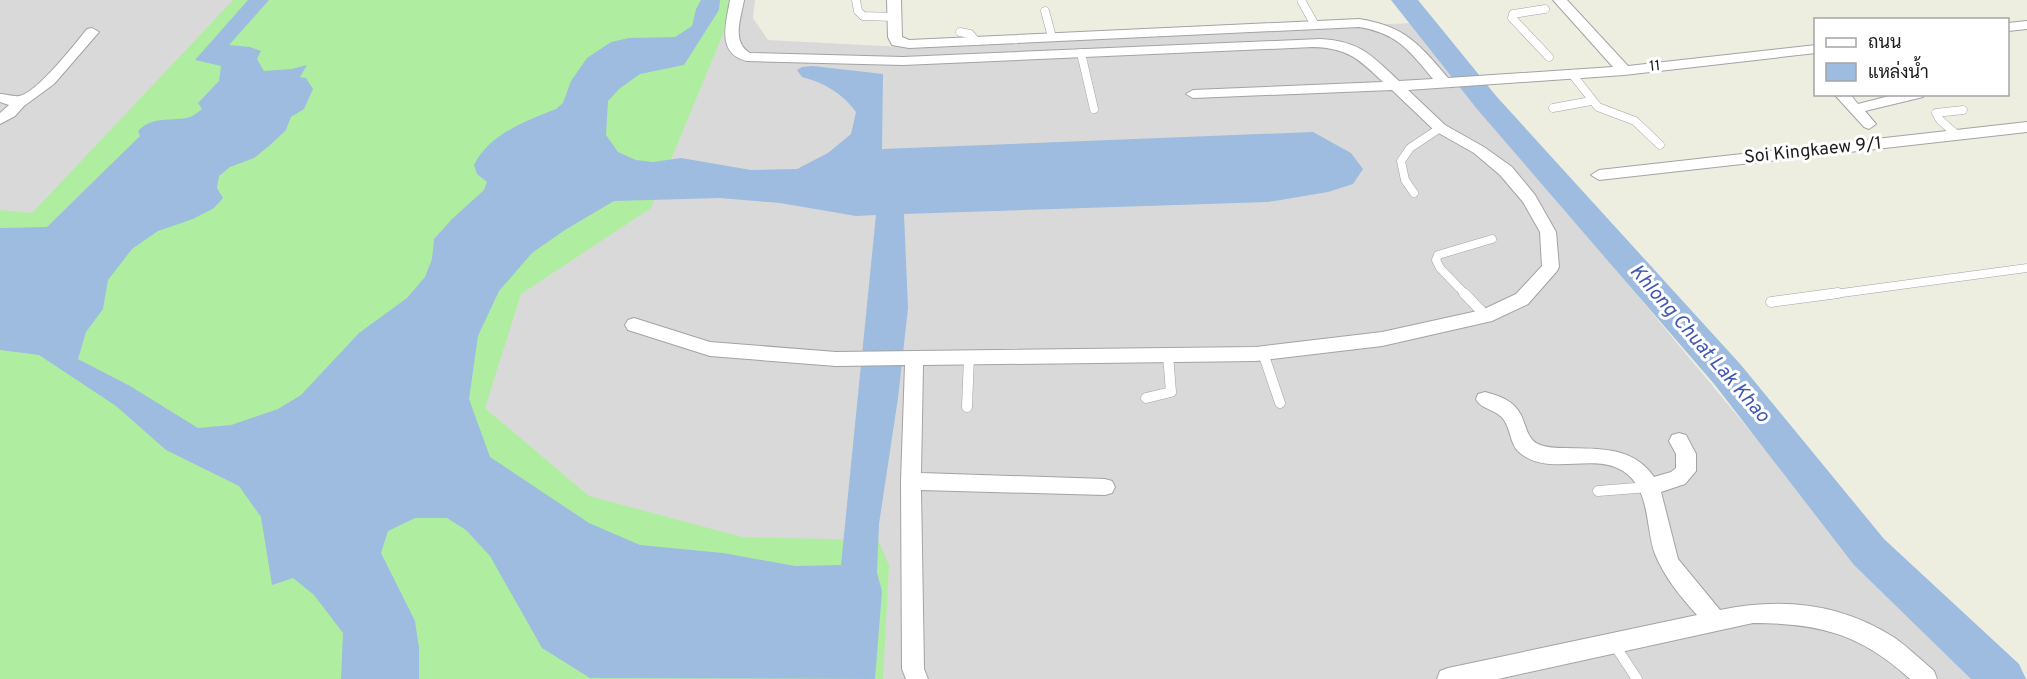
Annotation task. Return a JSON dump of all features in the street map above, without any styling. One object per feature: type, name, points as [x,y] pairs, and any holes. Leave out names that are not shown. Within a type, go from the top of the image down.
[{"type":"street","points":[[634,325],[710,349],[836,359],[1263,353],[1382,339],[1486,316],[1522,299],[1551,267],[1548,232],[1529,200],[1506,171],[1479,150],[1440,128],[1362,54],[1337,44],[903,61],[747,57],[738,53],[731,42],[737,0]]},
{"type":"street","points":[[894,0],[895,37],[900,43],[1359,23],[1389,28],[1405,37],[1444,83]]},
{"type":"street","points":[[1560,0],[1624,71]]},
{"type":"street","points":[[2009,27],[2027,25]]},
{"type":"street","points":[[0,119],[10,113],[17,104],[44,88],[60,73],[92,32]]},
{"type":"street","name":"11","points":[[1193,94],[1395,86],[1624,71],[1808,50]]},
{"type":"street","points":[[1843,96],[1869,124]]},
{"type":"street","points":[[1855,109],[1910,96]]},
{"type":"street","points":[[0,98],[16,100],[17,104]]},
{"type":"street","name":"Soi Kingkaew 9/1","points":[[1599,175],[2027,127]]},
{"type":"street","points":[[909,358],[913,669],[917,679]]},
{"type":"street","points":[[1485,399],[1503,407],[1512,415],[1523,444],[1530,450],[1560,456],[1610,458],[1629,465],[1641,475],[1654,501],[1659,535],[1670,564],[1716,621]]},
{"type":"street","points":[[1649,487],[1678,478],[1686,471],[1686,454],[1679,441]]},
{"type":"street","points":[[911,482],[1105,487]]},
{"type":"street","points":[[1448,679],[1753,613],[1796,612],[1840,622],[1881,641],[1926,679]]},
{"type":"lane","points":[[856,0],[858,11],[863,16],[894,17]]},
{"type":"lane","points":[[1302,2],[1316,25]]},
{"type":"lane","points":[[1545,9],[1517,12],[1512,18],[1549,57]]},
{"type":"lane","points":[[1045,11],[1052,37]]},
{"type":"lane","points":[[960,32],[970,34],[976,41]]},
{"type":"lane","points":[[1081,53],[1094,108]]},
{"type":"lane","points":[[1572,74],[1598,107],[1635,121],[1660,145]]},
{"type":"lane","points":[[1553,108],[1591,101]]},
{"type":"lane","points":[[1957,135],[1940,120],[1936,113],[1963,110]]},
{"type":"lane","points":[[1414,193],[1402,178],[1399,164],[1403,155],[1440,128]]},
{"type":"lane","points":[[1486,316],[1440,268],[1436,260],[1438,255],[1448,250],[1492,239]]},
{"type":"lane","points":[[1771,302],[2027,268]]},
{"type":"lane","points":[[1263,353],[1280,403]]},
{"type":"lane","points":[[1146,398],[1171,392],[1168,355]]},
{"type":"lane","points":[[967,407],[969,357]]},
{"type":"lane","points":[[1598,491],[1649,487]]},
{"type":"lane","points":[[1614,643],[1637,679]]},
{"type":"shaded area","points":[[0,0],[755,0],[753,18],[768,40],[903,47],[1411,23],[1854,556],[1981,679],[0,679]]},
{"type":"green space","points":[[233,0],[729,0],[725,29],[651,208],[521,294],[485,408],[589,496],[742,537],[878,540],[889,565],[883,679],[0,679],[0,210],[32,213]]},
{"type":"water","points":[[248,0],[269,0],[229,45],[250,47],[261,51],[257,59],[264,71],[292,69],[307,65],[300,77],[306,78],[313,89],[304,109],[291,117],[286,130],[269,146],[254,158],[230,167],[219,176],[217,188],[223,198],[214,208],[193,219],[158,231],[132,249],[108,280],[103,309],[86,332],[78,359],[130,386],[198,428],[231,425],[278,409],[301,395],[359,333],[407,298],[425,277],[432,259],[434,239],[484,190],[487,182],[477,174],[474,165],[489,145],[509,130],[556,109],[563,103],[571,81],[587,58],[611,42],[629,38],[675,37],[692,26],[701,0],[720,0],[719,10],[684,65],[640,74],[619,89],[608,101],[606,135],[618,152],[636,160],[653,162],[681,158],[751,170],[797,169],[828,153],[851,134],[856,112],[839,94],[818,82],[802,77],[797,70],[813,66],[883,74],[882,149],[1313,132],[1351,153],[1363,169],[1353,184],[1328,192],[1268,202],[904,214],[908,308],[898,398],[879,524],[877,573],[882,591],[875,679],[590,678],[542,648],[490,556],[466,530],[447,518],[415,518],[388,531],[381,553],[415,621],[419,648],[419,679],[341,679],[343,633],[314,595],[293,578],[272,585],[261,517],[239,486],[166,450],[116,406],[39,355],[0,350],[0,228],[47,227],[140,136],[138,131],[144,126],[157,121],[190,117],[202,109],[198,103],[219,81],[221,66],[195,60]],"holes":[[[720,198],[780,203],[856,216],[876,215],[841,565],[795,566],[723,553],[640,545],[589,523],[490,457],[469,399],[478,336],[499,291],[532,253],[614,201]]]},
{"type":"waterway","name":"Khlong Chuat Lak Khao","points":[[1404,0],[1487,103],[1728,375],[1869,552],[2003,679]]}]
